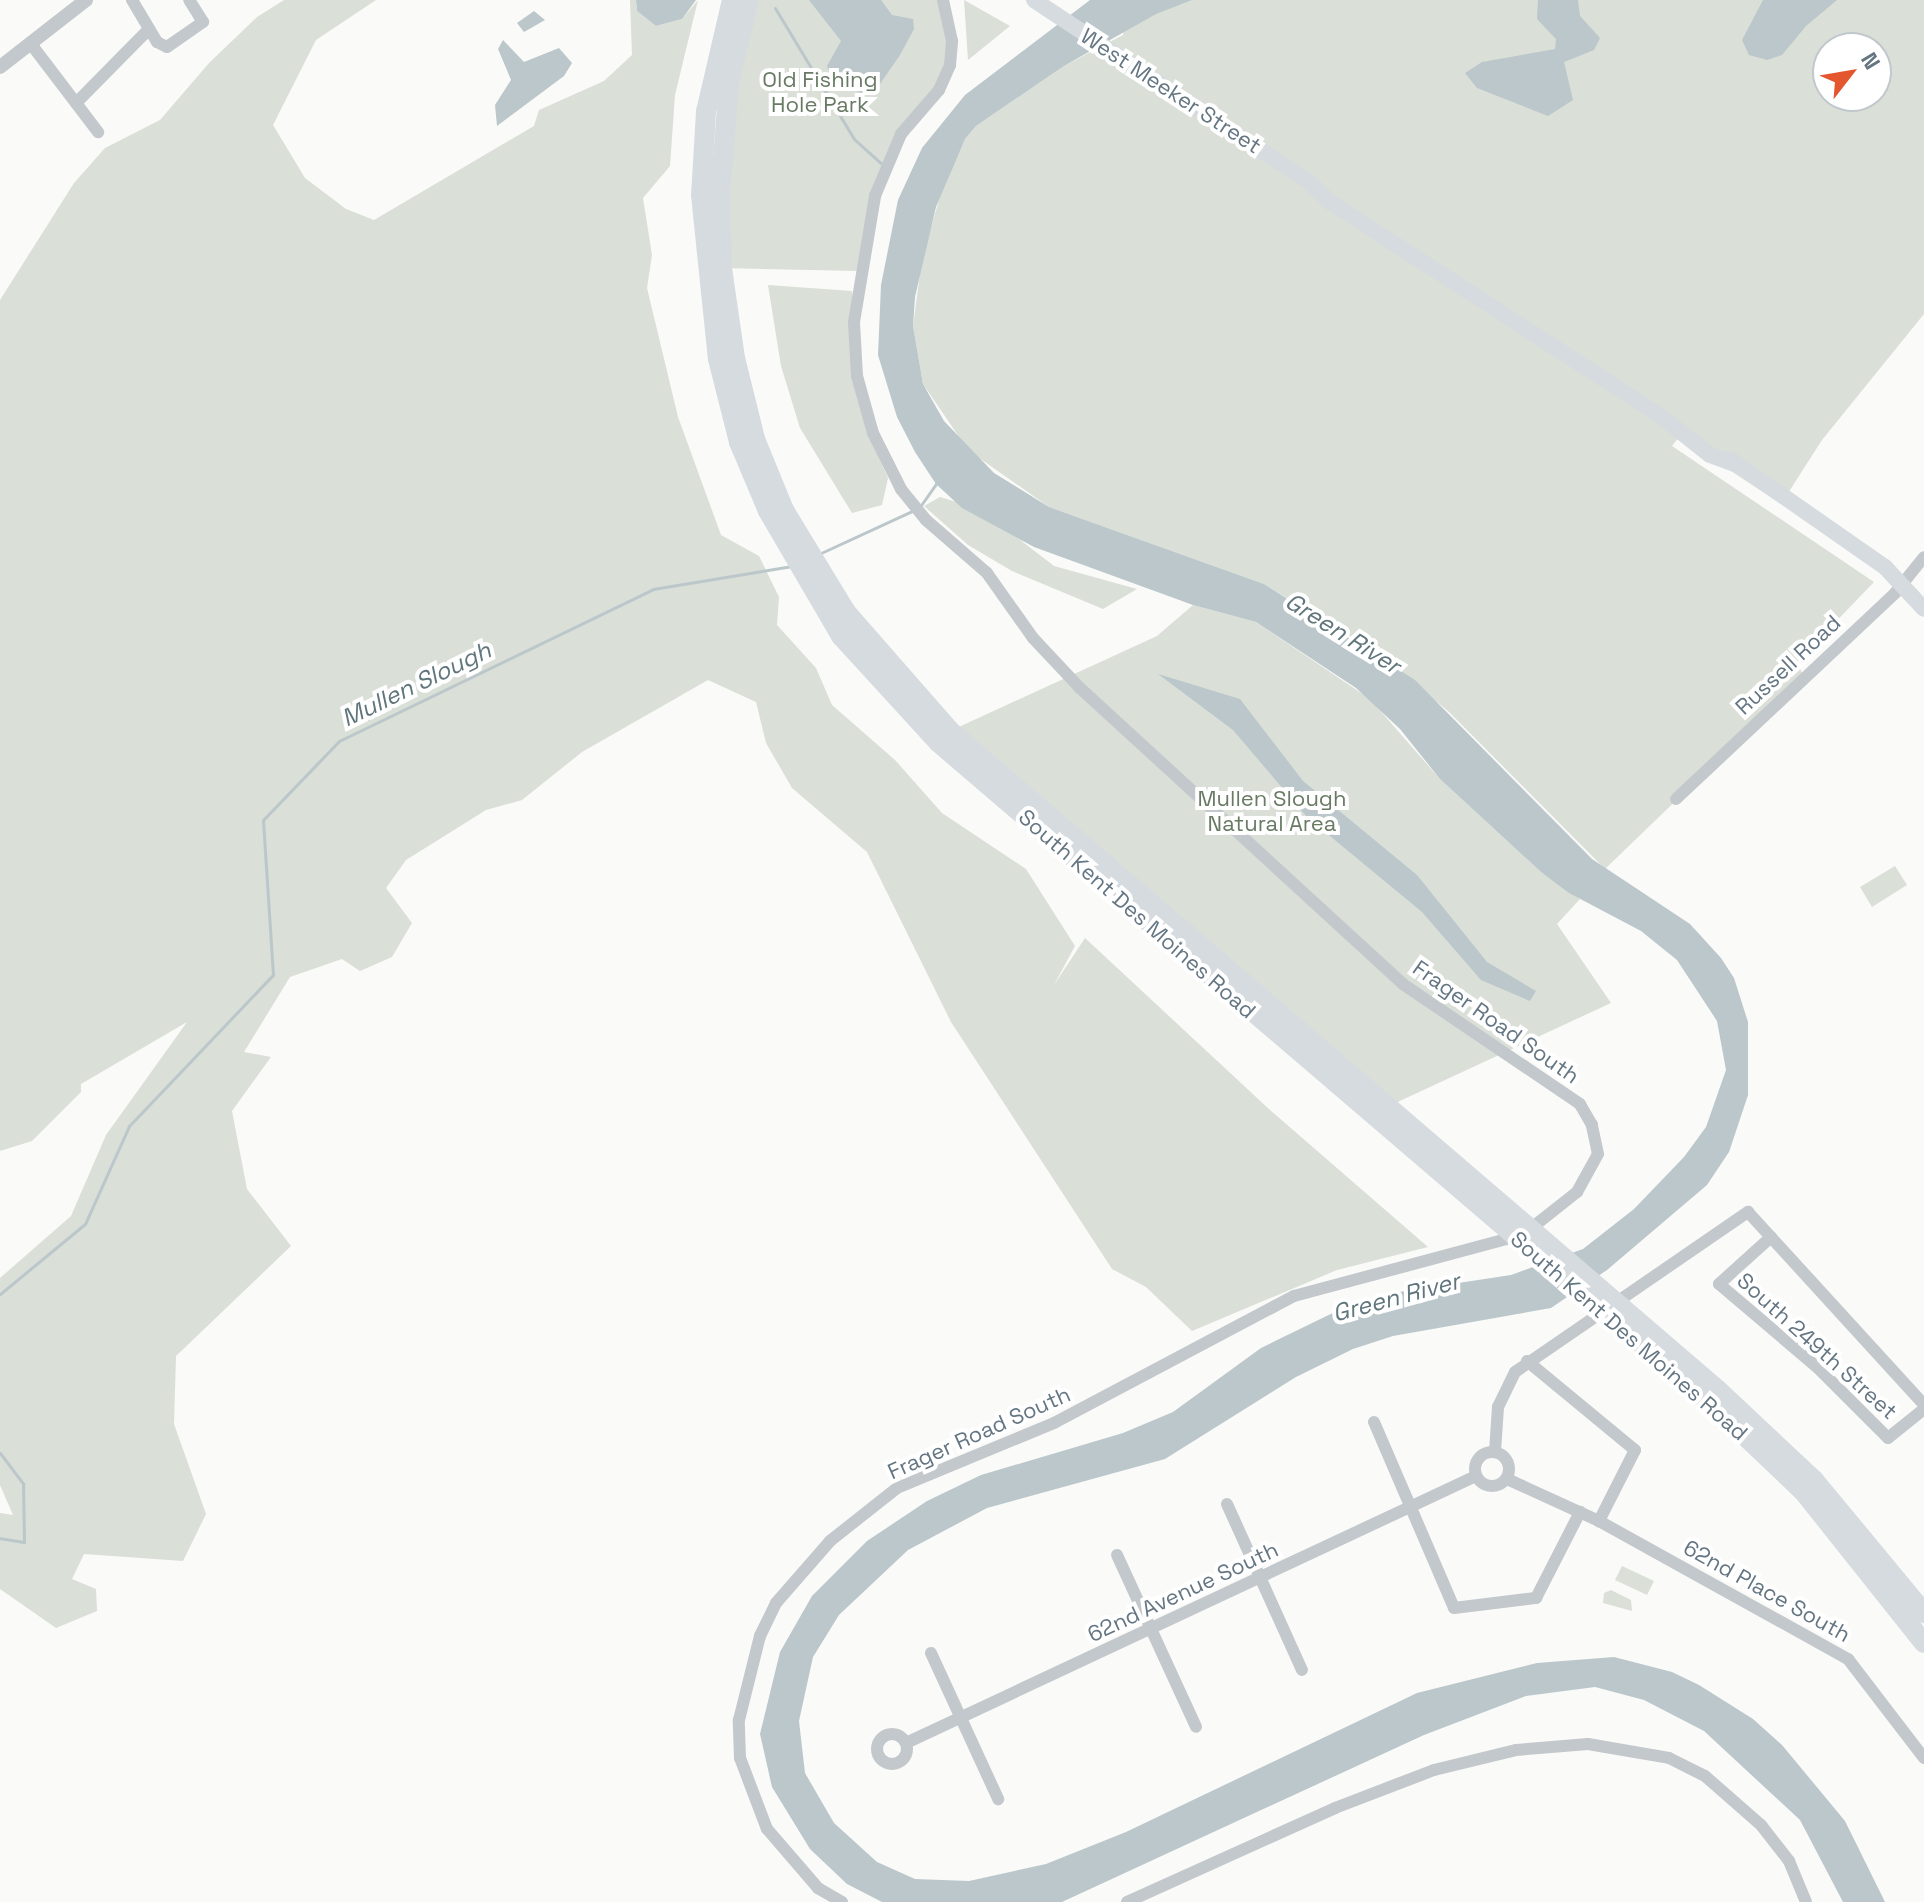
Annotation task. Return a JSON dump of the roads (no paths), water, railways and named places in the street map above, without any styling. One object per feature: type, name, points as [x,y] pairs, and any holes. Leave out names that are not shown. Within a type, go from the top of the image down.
[{"type":"highway","name":"South Kent Des Moines Road","points":[[732,0],[706,112],[701,195],[705,270],[718,359],[739,442],[837,615],[950,731],[1625,1321],[1814,1480],[1924,1613]]},
{"type":"highway","name":"South Kent Des Moines Road","points":[[749,0],[725,121],[722,268],[735,358],[776,511]]},
{"type":"highway","name":"South Kent Des Moines Road","points":[[1625,1321],[1803,1491],[1924,1643]]},
{"type":"main road","name":"West Meeker Street","points":[[1038,3],[1309,182],[1432,257],[1496,307]]},
{"type":"main road","name":"West Meeker Street","points":[[1309,182],[1330,202],[1662,417],[1688,427],[1735,464],[1858,547],[1903,584],[1924,609]]},
{"type":"street","points":[[0,67],[86,0]]},
{"type":"street","points":[[132,0],[158,44],[170,47],[203,22],[193,2]]},
{"type":"street","name":"Frager Road South","points":[[842,1902],[818,1888],[767,1829],[740,1758],[739,1720],[760,1636],[776,1603],[830,1541],[897,1488],[1054,1423],[1294,1296],[1507,1239],[1534,1226],[1577,1192],[1598,1154],[1592,1125],[1580,1104],[1403,984],[1079,687],[1033,638],[987,573],[926,520],[907,498],[873,433],[857,376],[854,322],[875,196],[901,134],[939,90],[950,65],[952,41],[943,0]]},
{"type":"street","points":[[76,103],[149,29]]},
{"type":"street","points":[[31,44],[98,132]]},
{"type":"street","name":"Russell Road","points":[[1676,799],[1903,584],[1924,557]]},
{"type":"street","name":"South 249th Street","points":[[1527,1361],[1748,1212],[1771,1237],[1924,1407],[1888,1438],[1818,1368],[1719,1284],[1771,1237]]},
{"type":"street","points":[[1495,1452],[1503,1389],[1527,1361],[1635,1450],[1599,1521]]},
{"type":"street","points":[[1374,1422],[1454,1608],[1536,1598],[1580,1512]]},
{"type":"street","points":[[1495,1452],[1508,1462],[1507,1479],[1488,1486],[1476,1476],[1478,1459],[1495,1452]]},
{"type":"street","name":"62nd Avenue South","points":[[906,1743],[1476,1476]]},
{"type":"street","name":"62nd Place South","points":[[1507,1479],[1599,1521],[1848,1659],[1924,1758]]},
{"type":"street","points":[[1227,1504],[1302,1670]]},
{"type":"street","points":[[1117,1555],[1196,1727]]},
{"type":"street","points":[[931,1653],[998,1799]]},
{"type":"street","points":[[1127,1902],[1335,1808],[1434,1770],[1516,1750],[1588,1744],[1669,1758],[1725,1790],[1789,1861],[1806,1902]]},
{"type":"water","points":[[636,0],[696,0],[682,19],[656,26],[637,11]]},
{"type":"water","points":[[809,0],[881,0],[892,15],[913,19],[914,29],[875,91],[865,94],[836,84],[827,66],[841,41]]},
{"type":"water","name":"Green River","points":[[1090,0],[1192,0],[1156,14],[1064,66],[976,126],[965,139],[936,207],[915,297],[913,326],[923,384],[944,421],[994,473],[1049,507],[1264,584],[1415,680],[1592,859],[1690,924],[1721,958],[1734,978],[1748,1022],[1748,1095],[1729,1152],[1707,1185],[1607,1270],[1551,1308],[1393,1336],[1353,1349],[1296,1377],[1165,1459],[987,1508],[908,1550],[839,1615],[813,1657],[799,1721],[805,1773],[834,1823],[877,1862],[915,1879],[969,1881],[1046,1864],[1126,1832],[1417,1693],[1537,1663],[1614,1657],[1672,1672],[1699,1685],[1753,1719],[1782,1745],[1845,1821],[1885,1902],[1843,1902],[1800,1820],[1704,1731],[1644,1700],[1595,1687],[1526,1696],[1424,1735],[1062,1902],[882,1902],[847,1884],[810,1849],[772,1787],[760,1734],[780,1652],[812,1596],[867,1541],[927,1501],[981,1475],[1123,1433],[1173,1412],[1261,1348],[1341,1309],[1386,1294],[1511,1275],[1583,1249],[1634,1209],[1684,1157],[1706,1127],[1726,1070],[1717,1021],[1677,960],[1641,931],[1569,893],[1541,872],[1440,779],[1400,729],[1356,688],[1256,622],[1193,605],[1034,547],[962,508],[936,484],[915,452],[897,417],[878,355],[881,285],[898,200],[922,148],[965,95]]},
{"type":"water","points":[[1538,0],[1578,0],[1580,16],[1600,38],[1594,50],[1564,62],[1573,100],[1548,116],[1477,88],[1465,73],[1482,62],[1555,49],[1556,39],[1537,19]]},
{"type":"water","points":[[1763,0],[1837,0],[1806,26],[1782,55],[1767,60],[1749,55],[1742,40]]},
{"type":"water","points":[[534,11],[545,20],[524,32],[517,23]]},
{"type":"water","points":[[503,40],[524,62],[559,48],[572,63],[564,76],[497,126],[495,105],[511,80],[498,49]]},
{"type":"water","points":[[1158,674],[1240,699],[1303,781],[1417,875],[1487,962],[1536,991],[1530,1001],[1481,980],[1422,912],[1307,817],[1233,730]]},
{"type":"waterway","points":[[775,8],[854,139],[881,163]]},
{"type":"waterway","name":"Mullen Slough","points":[[919,508],[937,482]]},
{"type":"waterway","name":"Mullen Slough","points":[[821,553],[912,511]]},
{"type":"waterway","name":"Mullen Slough","points":[[0,1294],[85,1224],[129,1126],[273,975],[263,820],[339,741],[653,589],[792,566]]},
{"type":"waterway","name":"Mullen Slough","points":[[0,1453],[23,1484],[24,1542],[0,1538]]},
{"type":"park label","name":"Old Fishing Hole Park","points":[[820,92]]},
{"type":"park label","name":"Mullen Slough Natural Area","points":[[1272,810]]}]
